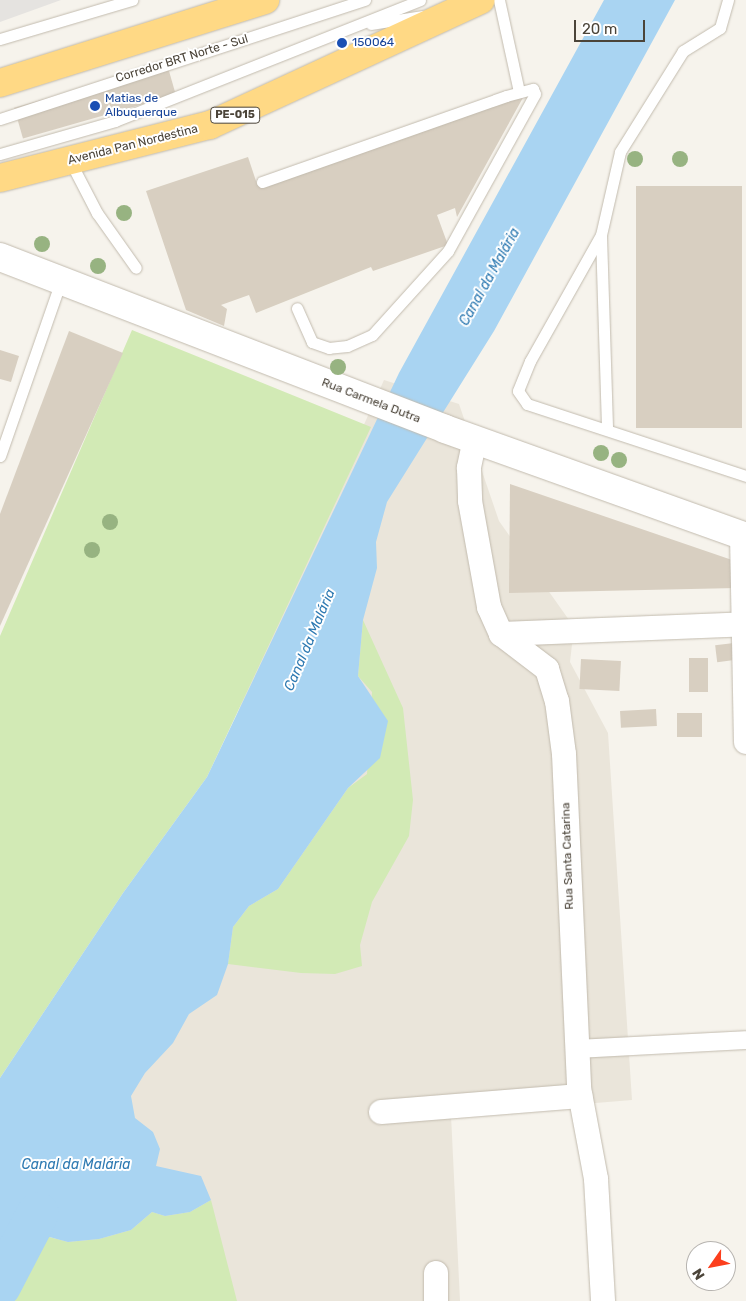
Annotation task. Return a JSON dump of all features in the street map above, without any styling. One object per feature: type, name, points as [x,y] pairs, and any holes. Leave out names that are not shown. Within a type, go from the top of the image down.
[{"type":"highway","points":[[0,83],[265,0]]},
{"type":"highway","name":"Avenida Pan Nordestina","points":[[0,178],[210,125],[468,5]]},
{"type":"street","name":"Rua Carmela Dutra","points":[[0,257],[445,429],[744,536]]},
{"type":"street","name":"Rua Santa Catarina","points":[[475,439],[469,468],[470,501],[489,607],[501,634],[547,669],[555,693],[564,754],[576,1049],[580,1096],[596,1179],[602,1301]]},
{"type":"street","points":[[744,536],[746,742]]},
{"type":"street","points":[[501,634],[745,624]]},
{"type":"street","points":[[576,1049],[746,1040]]},
{"type":"street","points":[[381,1112],[580,1096]]},
{"type":"street","points":[[436,1273],[436,1301]]},
{"type":"lane","points":[[0,39],[132,0]]},
{"type":"lane","name":"Corredor BRT Norte - Sul","points":[[0,119],[365,0]]},
{"type":"lane","points":[[0,159],[21,150],[132,114],[420,0]]},
{"type":"lane","points":[[499,0],[519,92]]},
{"type":"lane","points":[[607,429],[601,235],[620,152],[684,51],[720,28],[728,0]]},
{"type":"lane","points":[[347,28],[468,5]]},
{"type":"lane","points":[[262,182],[533,88],[533,101],[448,251],[372,335],[347,346],[329,348],[312,342],[297,308]]},
{"type":"lane","points":[[0,154],[21,150]]},
{"type":"lane","points":[[70,161],[97,213],[136,268]]},
{"type":"lane","points":[[601,235],[530,361],[518,391],[527,404],[746,476]]},
{"type":"lane","points":[[0,456],[61,281]]},
{"type":"shaded area","points":[[0,0],[61,0],[0,22]]},
{"type":"shaded area","points":[[384,380],[459,404],[499,521],[574,627],[570,662],[608,733],[632,1100],[451,1115],[460,1301],[34,1301],[250,678]]},
{"type":"green space","points":[[132,330],[371,427],[207,777],[123,893],[0,1078],[0,636]]},
{"type":"green space","points":[[363,620],[403,708],[413,800],[409,836],[372,902],[360,945],[362,966],[335,974],[301,973],[228,964],[233,927],[249,906],[278,889],[348,788],[367,774],[372,692],[358,676]]},
{"type":"green space","points":[[211,1200],[237,1301],[0,1301],[0,1270],[22,1260],[42,1235],[68,1242],[99,1239],[131,1230],[152,1212],[165,1216],[190,1212]]},
{"type":"water","name":"Canal da Malária","points":[[604,0],[675,0],[494,331],[387,502],[376,542],[377,568],[363,620],[358,676],[388,721],[380,758],[348,788],[278,889],[249,906],[233,927],[228,964],[217,995],[189,1014],[173,1043],[145,1073],[131,1096],[135,1118],[153,1132],[160,1149],[156,1166],[201,1176],[211,1200],[190,1212],[165,1216],[152,1212],[131,1230],[99,1239],[68,1242],[42,1235],[33,1254],[0,1270],[0,1078],[123,893],[207,777],[399,373]]},
{"type":"building","name":"Matias de Albuquerque","points":[[167,64],[176,95],[23,139],[14,108]]},
{"type":"building","points":[[525,94],[457,217],[455,208],[437,215],[448,245],[373,271],[371,267],[256,313],[249,295],[221,305],[227,309],[224,326],[186,310],[146,191],[248,157],[257,184]]},
{"type":"building","points":[[636,186],[742,186],[742,428],[636,428]]},
{"type":"building","points":[[69,331],[123,353],[0,626],[0,514]]},
{"type":"building","points":[[0,350],[19,356],[11,382],[0,379]]},
{"type":"building","points":[[510,484],[735,561],[736,588],[509,593]]},
{"type":"building","points":[[734,643],[736,660],[717,662],[715,645]]},
{"type":"building","points":[[689,658],[708,658],[708,692],[689,692]]},
{"type":"building","points":[[581,659],[621,661],[619,691],[579,689]]},
{"type":"building","points":[[656,709],[657,726],[621,728],[620,711]]},
{"type":"building","points":[[677,713],[702,713],[702,737],[677,737]]},
{"type":"waterway","name":"Canal da Malária","points":[[0,1286],[38,1213]]},
{"type":"place","name":"150064","points":[[342,43]]},
{"type":"place","name":"Matias de Albuquerque","points":[[95,106]]}]
